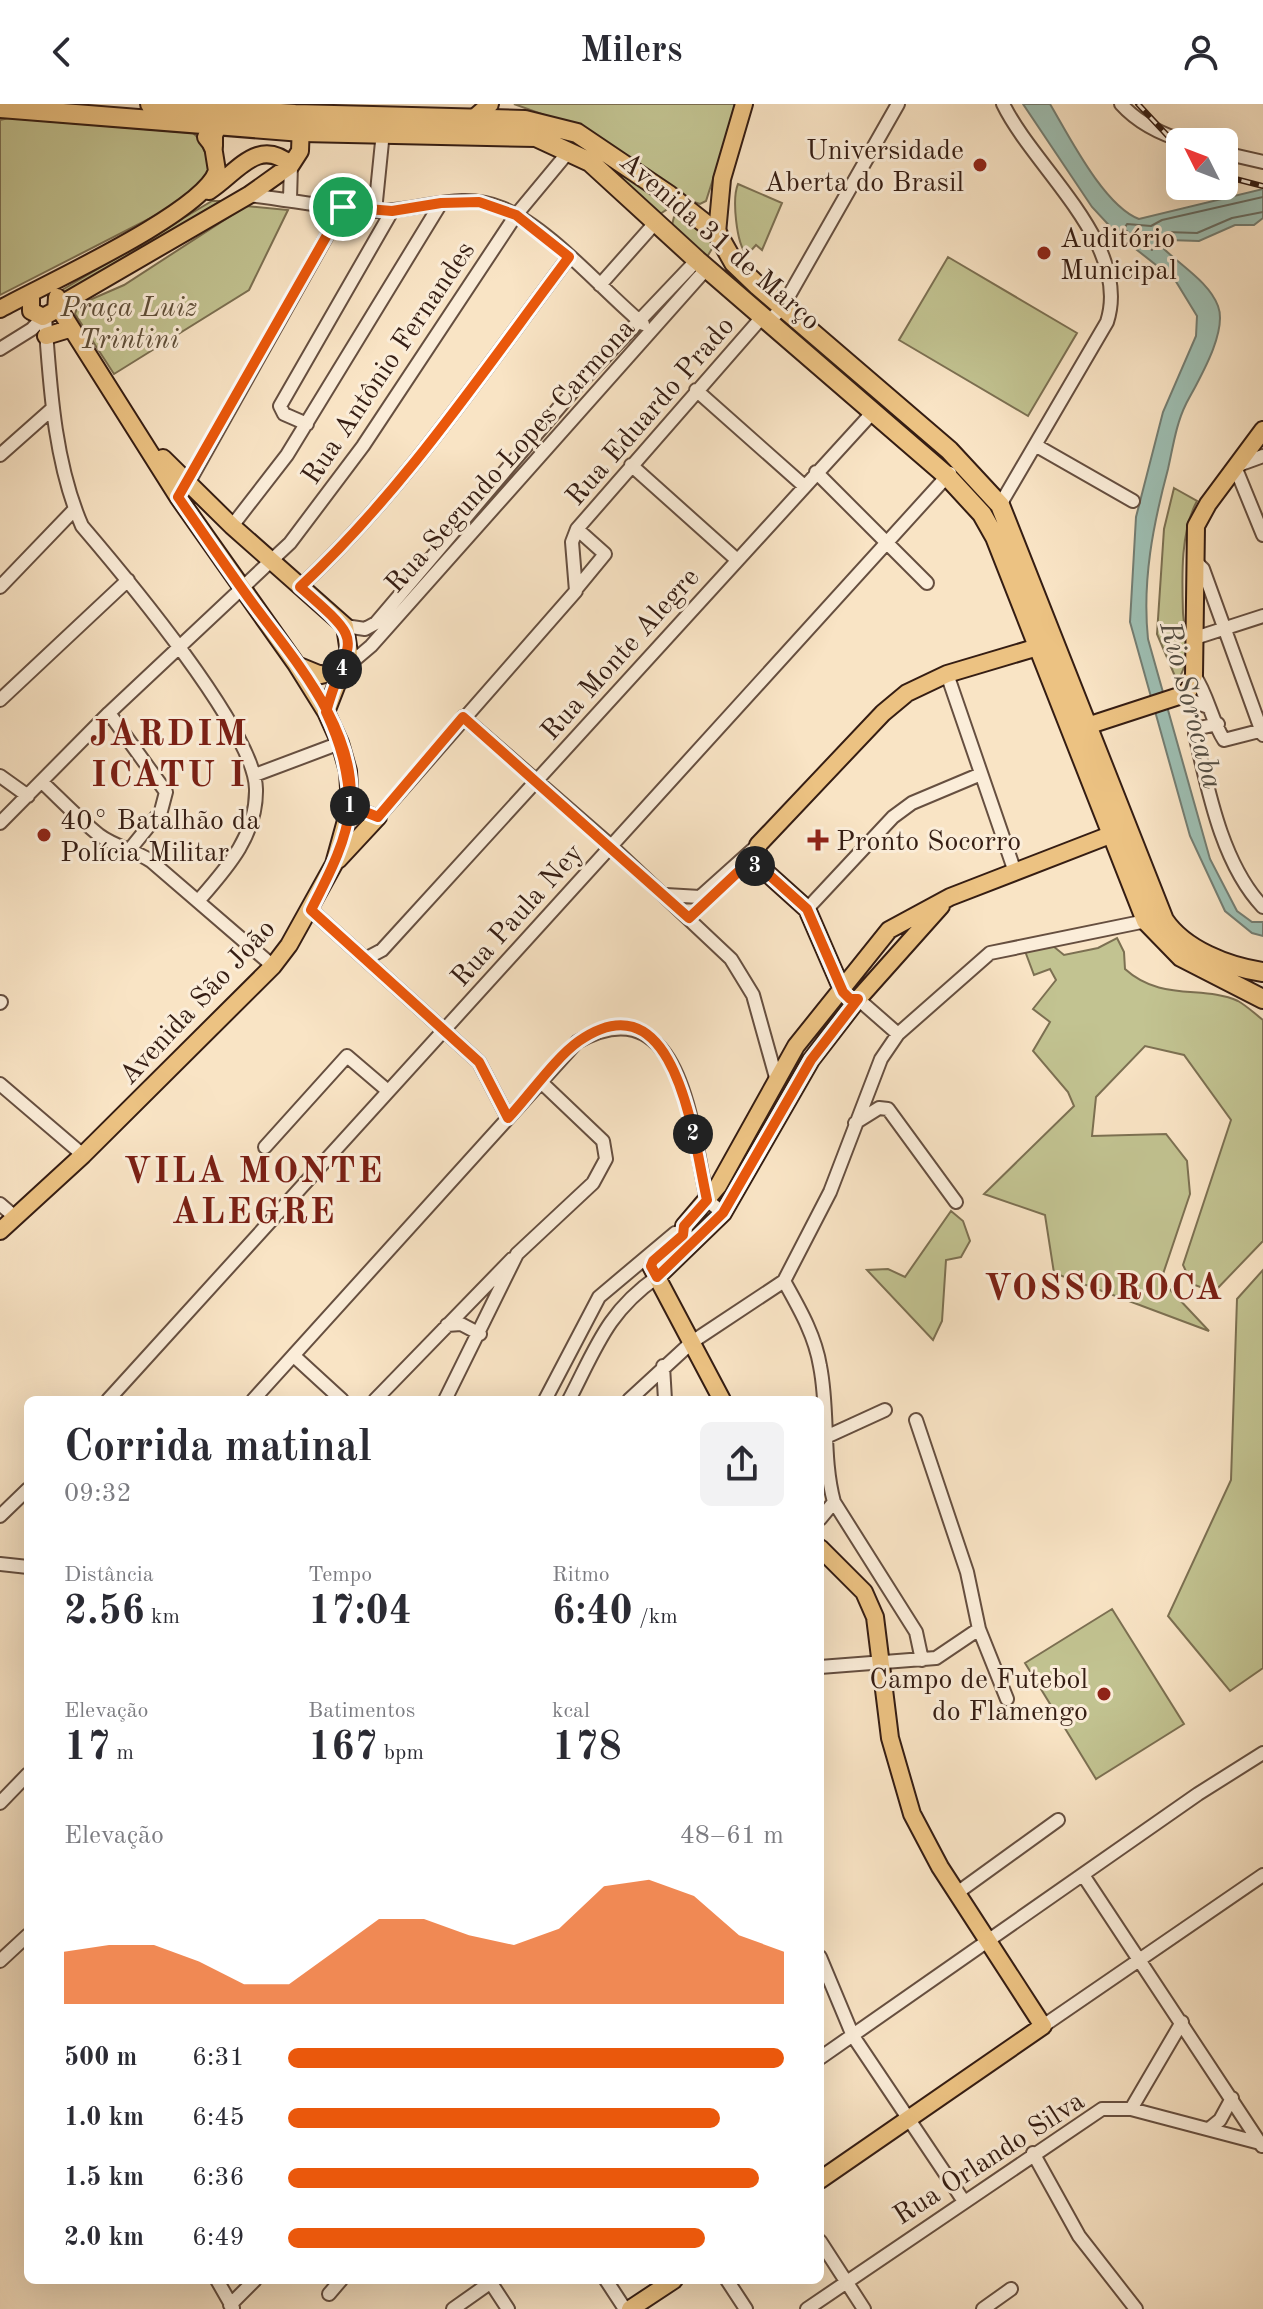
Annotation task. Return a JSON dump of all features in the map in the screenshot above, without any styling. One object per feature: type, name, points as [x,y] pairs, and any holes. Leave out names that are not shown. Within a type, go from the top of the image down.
[{"type":"highway","name":"Avenida 31 de Março","points":[[150,104],[229,111],[298,123],[383,132],[536,137],[570,150],[590,162],[655,223],[947,476],[972,503],[995,537],[1044,645]]},
{"type":"highway","name":"Avenida 31 de Março","points":[[0,108],[192,125],[214,136],[298,123],[474,118],[507,112],[577,133],[689,210],[717,233],[734,263],[962,462],[1000,505]]},
{"type":"highway","points":[[214,136],[229,111]]},
{"type":"highway","points":[[655,223],[670,211],[689,210]]},
{"type":"highway","points":[[702,264],[716,253],[717,233]]},
{"type":"highway","points":[[972,503],[1000,505],[1044,645],[1086,740],[1146,921],[1181,957],[1263,999]]},
{"type":"highway","points":[[1044,645],[1086,740]]},
{"type":"highway","points":[[1118,832],[1171,931],[1202,952],[1263,972]]},
{"type":"main road","points":[[474,118],[490,104]]},
{"type":"main road","points":[[717,233],[722,179],[744,104]]},
{"type":"main road","points":[[507,112],[521,136]]},
{"type":"main road","points":[[0,319],[45,306],[249,195],[291,165],[300,151],[298,123]]},
{"type":"main road","points":[[214,136],[216,182],[229,194],[249,195]]},
{"type":"main road","points":[[0,309],[45,306],[258,154],[272,154],[291,165]]},
{"type":"main road","name":"Avenida São João","points":[[0,1231],[83,1155],[273,966],[311,910],[334,864],[350,806],[348,771],[326,712],[241,587],[183,490],[142,436],[72,331],[45,306]]},
{"type":"main road","points":[[46,336],[72,331]]},
{"type":"main road","points":[[1086,740],[1143,708],[1176,698],[1189,690],[1194,675],[1195,561],[1199,518],[1263,430]]},
{"type":"main road","name":"Avenida São João","points":[[183,490],[232,526],[345,626]]},
{"type":"main road","points":[[326,712],[349,647],[345,626]]},
{"type":"main road","points":[[858,999],[846,996],[807,909],[758,865],[758,845],[883,713],[907,693],[947,674],[1044,645]]},
{"type":"main road","points":[[296,664],[321,675],[342,670]]},
{"type":"main road","points":[[334,864],[378,817]]},
{"type":"main road","points":[[657,1277],[723,1213],[735,1196],[757,1156],[784,1090],[796,1046],[841,985],[889,930],[950,897],[1118,832]]},
{"type":"main road","points":[[720,1396],[651,1266],[653,1261],[683,1235],[684,1226],[718,1186],[784,1090],[858,999],[950,897]]},
{"type":"main road","points":[[824,1552],[864,1592],[880,1634],[898,1775],[925,1841],[1043,2026],[824,2177]]},
{"type":"main road","points":[[628,2309],[668,2284]]},
{"type":"street","name":"Rua Eduardo Prado","points":[[576,591],[572,542],[577,529],[696,390],[766,318],[783,306],[898,104]]},
{"type":"street","points":[[1000,505],[1107,322],[1113,288],[1103,256],[1086,227],[1003,104]]},
{"type":"street","points":[[1121,104],[1130,114],[1166,135]]},
{"type":"street","points":[[375,211],[383,132]]},
{"type":"street","name":"Rua Antônio Fernandes","points":[[0,823],[109,713],[241,587],[272,562],[363,446],[516,215],[570,150]]},
{"type":"street","points":[[1238,156],[1263,162]]},
{"type":"street","points":[[290,199],[291,165]]},
{"type":"street","points":[[249,195],[375,211],[479,202],[516,215],[569,257],[652,331]]},
{"type":"street","points":[[232,526],[307,424],[441,203]]},
{"type":"street","points":[[183,490],[343,207]]},
{"type":"street","points":[[307,424],[284,414],[280,406],[392,211]]},
{"type":"street","points":[[600,285],[655,223]]},
{"type":"street","points":[[300,587],[335,554],[433,439],[569,257]]},
{"type":"street","points":[[345,626],[378,628],[579,384],[639,320],[702,264]]},
{"type":"street","name":"Rua Segundo Lopes Carmona","points":[[342,670],[652,331],[702,264]]},
{"type":"street","points":[[45,306],[53,408],[74,510],[82,526],[128,580],[248,751],[255,775],[255,810],[249,832],[230,864],[199,900]]},
{"type":"street","points":[[0,349],[32,329],[45,306]]},
{"type":"street","points":[[696,390],[803,485]]},
{"type":"street","points":[[0,455],[53,408]]},
{"type":"street","name":"Rua Monte Alegre","points":[[365,959],[382,950],[803,485],[873,412]]},
{"type":"street","points":[[1035,445],[1133,501]]},
{"type":"street","points":[[1263,456],[1239,466],[1263,535]]},
{"type":"street","name":"Rua Paula Ney","points":[[112,1396],[883,543],[962,462]]},
{"type":"street","points":[[631,465],[736,559]]},
{"type":"street","points":[[816,472],[883,543],[927,583]]},
{"type":"street","points":[[0,587],[74,510]]},
{"type":"street","points":[[350,806],[378,817],[576,591],[605,554],[577,529]]},
{"type":"street","points":[[1194,675],[1205,690],[1208,707],[1224,740],[1262,732],[1203,569],[1195,561]]},
{"type":"street","points":[[0,700],[128,580]]},
{"type":"street","points":[[1195,638],[1263,616]]},
{"type":"street","points":[[947,674],[1015,872]]},
{"type":"street","points":[[1176,698],[1208,707]]},
{"type":"street","points":[[109,713],[166,792],[161,811],[131,848]]},
{"type":"street","points":[[463,717],[610,845],[689,918],[744,976],[784,1090]]},
{"type":"street","points":[[1218,724],[1199,728],[1195,734],[1204,775],[1228,846],[1247,886],[1263,907]]},
{"type":"street","points":[[255,775],[340,743]]},
{"type":"street","points":[[807,909],[893,817],[912,803],[981,774]]},
{"type":"street","points":[[0,776],[28,796]]},
{"type":"street","points":[[42,782],[100,836],[114,844],[131,848],[199,900],[273,966]]},
{"type":"street","points":[[664,895],[688,899],[700,897],[758,845]]},
{"type":"street","points":[[689,918],[738,872],[758,865]]},
{"type":"street","points":[[311,910],[479,1062],[508,1118]]},
{"type":"street","points":[[633,1396],[692,1342],[784,1281],[830,1192],[881,1059],[898,1034],[990,953],[1146,921]]},
{"type":"street","points":[[858,999],[898,1034]]},
{"type":"street","points":[[257,1396],[577,1042],[598,1031],[629,1028],[651,1037],[674,1066],[707,1200],[723,1213]]},
{"type":"street","points":[[265,1147],[347,1056],[388,1091]]},
{"type":"street","points":[[379,1396],[552,1217],[593,1183],[606,1159],[603,1141],[541,1082]]},
{"type":"street","points":[[0,1084],[83,1155]]},
{"type":"street","points":[[855,1123],[879,1108],[888,1109],[956,1202]]},
{"type":"street","points":[[700,1167],[718,1186],[735,1196]]},
{"type":"street","points":[[0,1204],[15,1217]]},
{"type":"street","points":[[547,1396],[599,1297],[684,1226]]},
{"type":"street","points":[[447,1396],[517,1254]]},
{"type":"street","points":[[571,1396],[608,1323],[622,1304],[657,1277]]},
{"type":"street","points":[[784,1281],[814,1342],[821,1367],[823,1396]]},
{"type":"street","points":[[447,1325],[461,1324],[480,1334]]},
{"type":"street","points":[[294,1356],[338,1396]]},
{"type":"street","points":[[663,1366],[665,1396]]},
{"type":"street","points":[[824,1409],[834,1502],[916,1632],[922,1660]]},
{"type":"street","points":[[826,1437],[885,1410]]},
{"type":"street","points":[[916,1420],[967,1572],[979,1629],[1007,1699]]},
{"type":"street","points":[[0,1516],[24,1493]]},
{"type":"street","points":[[824,1514],[834,1502]]},
{"type":"street","points":[[0,1564],[24,1567]]},
{"type":"street","points":[[824,1667],[936,1658],[979,1629]]},
{"type":"street","points":[[824,2055],[1263,1753]]},
{"type":"street","points":[[4,1800],[24,1778]]},
{"type":"street","points":[[4,1800],[24,1788]]},
{"type":"street","points":[[957,1893],[1058,1820]]},
{"type":"street","points":[[1083,1875],[1261,2145]]},
{"type":"street","points":[[1043,2026],[1263,1875]]},
{"type":"street","points":[[0,1961],[24,1939]]},
{"type":"street","points":[[824,1967],[853,2036],[963,2200]]},
{"type":"street","points":[[1131,2109],[1182,2022]]},
{"type":"street","points":[[1209,2129],[1220,2120],[1232,2098]]},
{"type":"street","name":"Rua Orlando Silva","points":[[807,2309],[963,2200],[1102,2109],[1131,2109],[1261,2145]]},
{"type":"street","points":[[1033,2153],[1079,2236],[1136,2309]]},
{"type":"street","points":[[824,2247],[864,2309]]},
{"type":"street","points":[[219,2284],[232,2307],[252,2284]]},
{"type":"street","points":[[329,2294],[338,2284]]},
{"type":"street","points":[[453,2309],[487,2284]]},
{"type":"street","points":[[493,2284],[508,2309]]},
{"type":"street","points":[[609,2284],[628,2309]]},
{"type":"street","points":[[730,2284],[746,2309]]},
{"type":"street","points":[[983,2309],[1011,2289]]},
{"type":"green space","points":[[514,104],[737,104],[706,201],[700,204],[682,198],[572,125]]},
{"type":"green space","points":[[9,118],[193,133],[207,146],[210,174],[184,201],[0,295],[0,120]]},
{"type":"green space","points":[[540,126],[558,130],[675,204],[657,216]]},
{"type":"green space","points":[[738,184],[782,203],[762,250],[756,245],[747,255],[736,221]]},
{"type":"green space","points":[[212,201],[221,201],[61,297],[62,290]]},
{"type":"green space","name":"Praça Luiz Trintini","points":[[246,206],[288,210],[249,290],[114,374],[75,314],[78,305],[124,285]]},
{"type":"green space","points":[[680,215],[709,236],[713,247],[707,257],[672,225],[674,217]]},
{"type":"green space","points":[[948,257],[1077,333],[1028,416],[899,340]]},
{"type":"green space","points":[[780,313],[937,451],[935,454],[775,317]]},
{"type":"green space","points":[[1174,488],[1197,501],[1191,513],[1183,556],[1186,657],[1177,681],[1157,634],[1164,529]]},
{"type":"green space","points":[[1117,938],[1124,952],[1125,969],[1139,979],[1168,989],[1225,996],[1238,1001],[1263,1020],[1263,1241],[1214,1292],[1192,1284],[1183,1265],[1231,1120],[1184,1055],[1145,1046],[1096,1097],[1092,1136],[1166,1134],[1187,1161],[1190,1194],[1161,1280],[1209,1331],[1054,1273],[1045,1215],[984,1194],[1074,1106],[1068,1092],[1033,1051],[1050,1022],[1033,1009],[1056,980],[1050,969],[1034,975],[1025,951],[1053,946],[1064,955],[1098,948]]},
{"type":"green space","points":[[951,1211],[963,1221],[970,1241],[961,1257],[946,1260],[942,1321],[933,1340],[867,1270],[888,1269],[905,1277]]},
{"type":"green space","points":[[1263,1270],[1263,1668],[1230,1691],[1168,1616],[1231,1480],[1237,1299]]},
{"type":"green space","name":"Campo de Futebol do Flamengo","points":[[1112,1609],[1184,1724],[1096,1779],[1025,1663]]},
{"type":"water","points":[[1023,104],[1050,104],[1100,185],[1126,212],[1139,219],[1218,200],[1238,200],[1238,195],[1263,189],[1263,218],[1254,225],[1235,225],[1199,241],[1168,240],[1163,248],[1208,289],[1218,306],[1220,317],[1210,356],[1177,428],[1153,532],[1146,596],[1148,639],[1210,859],[1237,911],[1252,922],[1263,922],[1263,936],[1252,933],[1225,911],[1190,836],[1130,622],[1136,517],[1163,412],[1196,336],[1197,316],[1175,280],[1118,235],[1092,207]]},
{"type":"railway","points":[[1138,104],[1166,134]]},
{"type":"railway","points":[[1238,180],[1263,186]]},
{"type":"place","name":"Universidade Aberta do Brasil","points":[[980,165]]},
{"type":"place","name":"Auditório Municipal","points":[[1044,253]]},
{"type":"place","name":"40° Batalhão da Polícia Militar","points":[[44,835]]},
{"type":"place","name":"Pronto Socorro","points":[[818,840]]},
{"type":"place","name":"Campo de Futebol do Flamengo","points":[[1104,1694]]},
{"type":"district","name":"JARDIM ICATU I","points":[[169,752]]},
{"type":"district","name":"VILA MONTE ALEGRE","points":[[254,1190]]},
{"type":"district","name":"VOSSOROCA","points":[[1104,1286]]},
{"type":"route","points":[[343,207],[178,497],[296,664],[326,712],[340,743],[348,771],[350,806],[334,864],[311,910],[479,1062],[490,1078],[508,1118],[577,1042],[598,1031],[610,1027],[629,1028],[651,1037],[665,1049],[674,1066],[690,1120],[707,1200],[684,1226],[683,1235],[653,1261],[651,1266],[657,1277],[723,1213],[811,1060],[858,999],[850,999],[843,992],[807,909],[758,865],[738,872],[689,918],[463,717],[378,817],[350,806],[348,771],[326,712],[347,660],[348,638],[345,626],[300,587],[335,554],[433,439],[569,257],[516,215],[479,202],[441,203],[392,211],[343,207]]},
{"type":"water label","name":"Rio Sorocaba","points":[[1192,705]]}]
